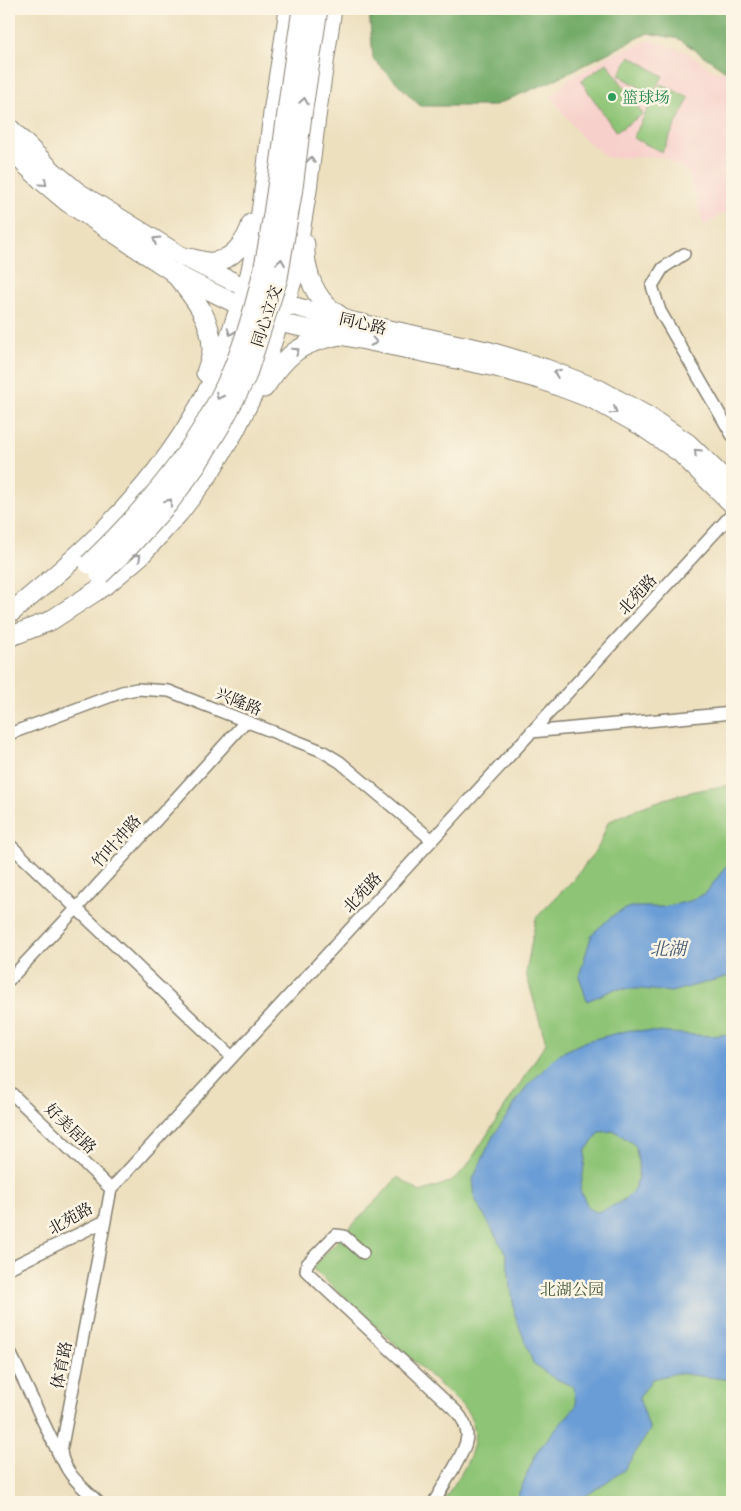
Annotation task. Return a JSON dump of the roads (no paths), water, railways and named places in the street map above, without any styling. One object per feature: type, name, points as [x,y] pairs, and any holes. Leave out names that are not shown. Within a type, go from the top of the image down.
[{"type":"highway","points":[[9,615],[80,555],[146,486],[173,450],[220,366],[251,271],[289,9]]},
{"type":"highway","name":"同心立交","points":[[94,570],[120,534],[156,494],[184,458],[209,416],[232,371],[263,274],[278,186],[286,113],[302,9]]},
{"type":"highway","name":"同心立交","points":[[94,570],[137,538],[168,504],[196,466],[222,423],[246,377],[278,278],[293,188],[318,9]]},
{"type":"highway","points":[[235,430],[259,382],[292,281],[307,190],[332,9]]},
{"type":"highway","points":[[184,257],[208,262],[222,260],[234,254],[243,244],[251,227],[265,184]]},
{"type":"highway","points":[[9,637],[50,621],[106,584],[141,555],[179,513],[208,475],[235,430],[279,366],[289,356],[309,343],[343,327],[314,288],[308,271],[305,250],[307,190]]},
{"type":"highway","points":[[174,273],[195,297],[207,323],[212,350],[197,410]]},
{"type":"highway","points":[[9,615],[94,570]]},
{"type":"highway","points":[[9,637],[46,615],[94,570]]},
{"type":"main road","name":"同心路","points":[[9,127],[54,172],[78,192],[184,257],[246,288],[343,327],[541,380],[594,400],[641,426],[680,453],[732,504]]},
{"type":"main road","name":"同心路","points":[[9,148],[44,184],[68,203],[174,273],[240,306],[280,322],[343,327],[489,351],[545,368],[599,389],[648,416],[688,443],[732,486]]},
{"type":"street","points":[[684,254],[663,268],[652,286],[660,311],[732,434]]},
{"type":"street","name":"北苑路","points":[[9,1268],[105,1221],[111,1189],[732,514]]},
{"type":"street","name":"兴隆路","points":[[9,734],[108,697],[137,689],[169,690],[331,755],[432,840]]},
{"type":"street","points":[[531,732],[732,713]]},
{"type":"street","name":"竹叶冲路","points":[[9,980],[246,721]]},
{"type":"street","points":[[9,844],[232,1058]]},
{"type":"street","name":"好美居路","points":[[9,1091],[111,1189]]},
{"type":"street","name":"体育路","points":[[62,1460],[63,1441],[105,1221]]},
{"type":"street","points":[[363,1253],[344,1236],[335,1235],[307,1264],[306,1271],[456,1411],[464,1422],[468,1435],[465,1448],[434,1502]]},
{"type":"street","points":[[9,1350],[62,1460],[68,1470],[98,1502]]},
{"type":"water","name":"北湖","points":[[732,860],[732,973],[726,977],[671,992],[615,989],[587,1001],[579,976],[592,934],[615,914],[630,907],[663,907],[690,901],[706,893]]},
{"type":"water","points":[[630,1030],[710,1036],[732,1034],[732,1380],[677,1373],[652,1379],[639,1398],[650,1430],[624,1470],[577,1502],[519,1502],[518,1495],[537,1451],[576,1406],[574,1387],[552,1377],[533,1363],[515,1315],[506,1254],[475,1199],[473,1179],[492,1138],[527,1086],[559,1054],[586,1041]],"holes":[[[615,1131],[635,1145],[638,1159],[637,1180],[629,1196],[621,1202],[597,1212],[589,1209],[580,1190],[586,1150],[600,1132]]]},
{"type":"place","name":"篮球场","points":[[612,97]]},
{"type":"park label","name":"北湖公园","points":[[572,1289]]}]
